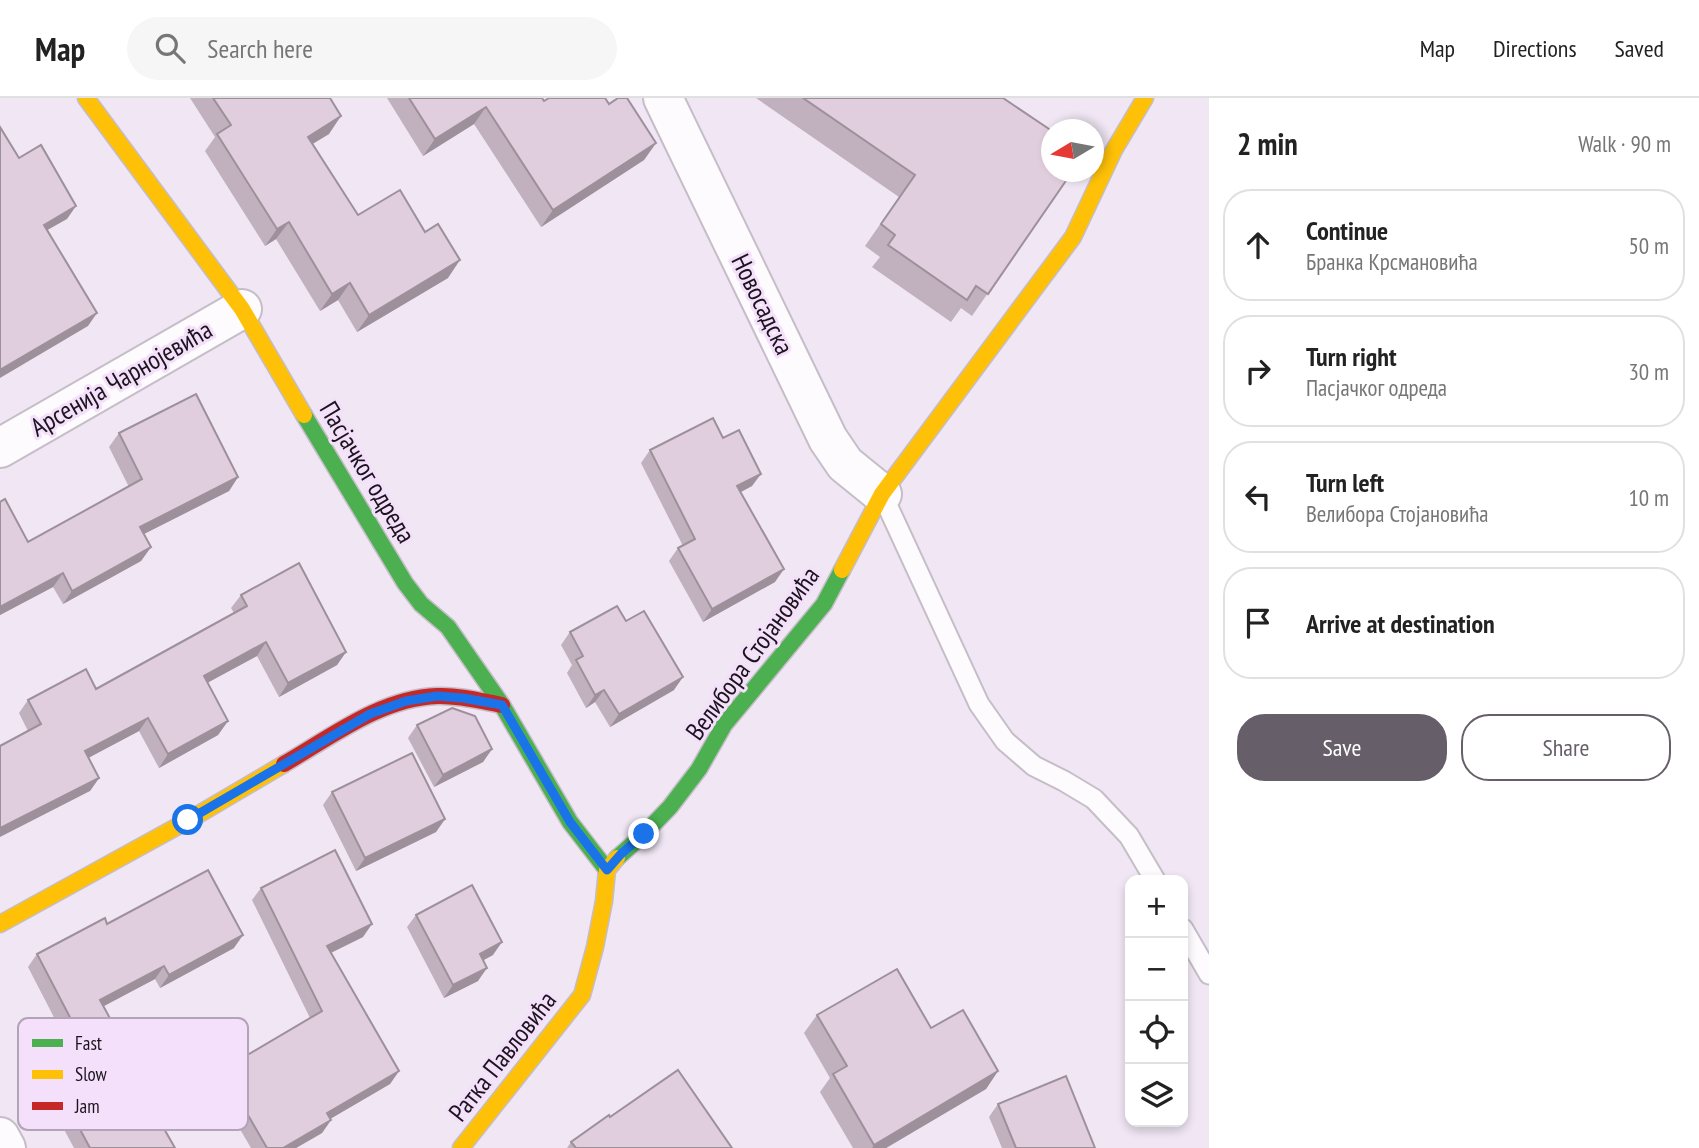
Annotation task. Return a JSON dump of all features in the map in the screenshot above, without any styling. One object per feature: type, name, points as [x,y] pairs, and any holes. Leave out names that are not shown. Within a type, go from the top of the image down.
[{"type":"street","name":"Пасјачког одреда","points":[[86,98],[242,309],[405,583],[421,604],[447,627],[502,705],[570,822],[607,870]]},
{"type":"street","name":"Новосадска","points":[[663,98],[828,439],[845,464],[882,494]]},
{"type":"street","name":"Велибора Стојановића","points":[[607,870],[670,807],[698,769],[724,724],[824,604],[882,494],[1073,237],[1114,150],[1145,98]]},
{"type":"street","name":"Арсенија Чарнојевића","points":[[0,448],[242,309]]},
{"type":"street","points":[[0,924],[177,826],[370,714],[406,701],[437,696],[502,705]]},
{"type":"street","name":"Ратка Павловића","points":[[461,1148],[582,995],[595,947],[607,870]]},
{"type":"street","points":[[0,1137],[6,1148]]},
{"type":"lane","points":[[882,494],[979,705],[1005,741],[1034,766],[1094,799],[1129,836],[1152,875]]},
{"type":"lane","points":[[1188,938],[1209,974]]},
{"type":"building","points":[[213,98],[330,98],[341,116],[308,137],[358,215],[400,190],[425,232],[438,224],[460,260],[369,315],[350,283],[332,294],[289,222],[277,229],[217,134],[231,125]]},
{"type":"building","points":[[409,98],[542,98],[544,101],[549,98],[605,98],[609,104],[618,98],[627,98],[656,143],[553,210],[486,107],[435,139]]},
{"type":"building","points":[[803,98],[1003,98],[1041,124],[1041,182],[1065,182],[988,294],[976,286],[967,300],[888,245],[895,235],[881,224],[915,175]]},
{"type":"building","points":[[0,127],[19,158],[41,145],[76,206],[44,225],[97,313],[0,370]]},
{"type":"building","points":[[196,394],[238,477],[140,527],[151,547],[72,591],[63,573],[0,607],[0,502],[5,499],[28,542],[142,479],[119,433]]},
{"type":"building","points":[[713,418],[723,438],[739,430],[761,474],[737,486],[784,569],[712,609],[678,548],[695,539],[650,450]]},
{"type":"building","points":[[299,563],[346,652],[288,683],[266,642],[204,676],[228,721],[168,754],[148,718],[85,751],[99,778],[0,828],[0,746],[41,724],[28,700],[86,669],[96,689],[247,606],[241,595]]},
{"type":"building","points":[[617,606],[626,621],[644,611],[683,677],[619,714],[604,690],[595,695],[576,660],[583,656],[570,632]]},
{"type":"building","points":[[452,708],[475,716],[492,749],[443,775],[417,725]]},
{"type":"building","points":[[412,753],[445,819],[365,858],[332,792]]},
{"type":"building","points":[[335,850],[372,924],[327,946],[399,1071],[327,1113],[331,1120],[283,1148],[267,1148],[248,1115],[248,1055],[322,1011],[261,888]]},
{"type":"building","points":[[208,870],[243,935],[169,975],[164,966],[100,1000],[110,1018],[70,1018],[37,954],[105,918],[107,924]]},
{"type":"building","points":[[472,885],[502,942],[480,954],[487,968],[453,985],[416,915]]},
{"type":"building","points":[[897,969],[931,1028],[963,1010],[998,1071],[874,1145],[833,1074],[847,1066],[817,1015]]},
{"type":"building","points":[[678,1070],[732,1148],[576,1148],[571,1142],[609,1115],[610,1117]]},
{"type":"building","points":[[1066,1076],[1095,1148],[1016,1148],[998,1104]]},
{"type":"building","points":[[80,1130],[165,1130],[175,1148],[90,1148]]},
{"type":"traffic: fast","points":[[304,415],[405,583],[421,604],[448,627],[502,705],[570,822],[607,870]]},
{"type":"traffic: fast","points":[[617,858],[670,807],[699,769],[724,725],[824,604],[842,570]]},
{"type":"traffic: slow","points":[[86,98],[242,309],[304,415]]},
{"type":"traffic: slow","points":[[842,570],[882,494],[1073,237],[1114,150],[1145,98]]},
{"type":"traffic: slow","points":[[0,924],[189,820],[284,764]]},
{"type":"traffic: slow","points":[[461,1148],[582,995],[595,947],[607,870],[617,858]]},
{"type":"traffic: jam","points":[[284,764],[376,711],[416,698],[445,696],[502,705]]},
{"type":"route","points":[[188,820],[370,714],[406,701],[437,696],[502,705],[570,822],[607,870],[644,834]]}]
